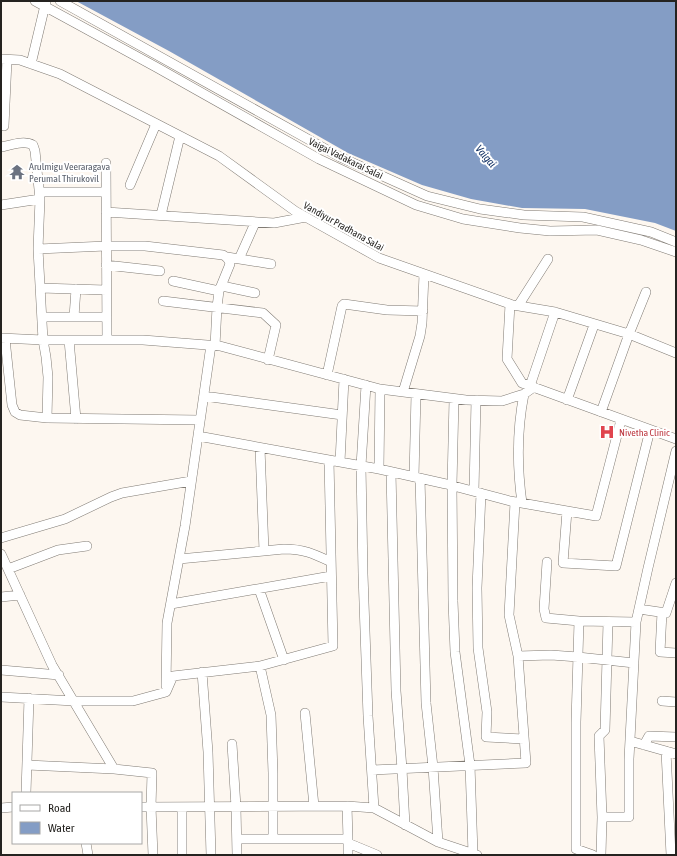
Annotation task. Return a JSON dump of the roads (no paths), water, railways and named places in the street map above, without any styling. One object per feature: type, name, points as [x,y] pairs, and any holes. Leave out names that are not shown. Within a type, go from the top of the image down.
[{"type":"street","name":"Vaigai Vadakarai Salai","points":[[34,1],[45,4],[319,159],[416,205],[463,218],[520,228],[550,231],[597,230],[641,240],[676,252]]},
{"type":"street","name":"Vaigai Vadakarai Salai","points":[[60,1],[340,157],[427,196],[480,209],[524,215],[583,217],[651,232],[676,242]]},
{"type":"street","points":[[31,64],[45,4]]},
{"type":"street","points":[[4,59],[4,126]]},
{"type":"street","name":"Vandiyur Pradhana Salai","points":[[4,59],[20,60],[60,74],[219,156],[290,207],[379,258],[514,305],[555,312],[594,325],[629,334],[676,353]]},
{"type":"street","points":[[130,185],[156,124]]},
{"type":"street","points":[[161,215],[180,136]]},
{"type":"street","points":[[1,147],[29,143],[33,145],[35,151],[40,196],[38,249],[43,340],[48,377],[47,418]]},
{"type":"street","points":[[106,163],[107,340]]},
{"type":"street","points":[[1,205],[40,196],[106,192]]},
{"type":"street","points":[[106,212],[254,223],[274,223],[306,217]]},
{"type":"street","points":[[238,259],[254,223]]},
{"type":"street","points":[[38,249],[145,246],[223,255],[227,257],[271,264]]},
{"type":"street","points":[[166,692],[167,623],[179,559],[213,346],[220,288],[230,264],[230,260],[227,257]]},
{"type":"street","points":[[548,258],[514,305],[507,359],[522,383],[676,439]]},
{"type":"street","points":[[106,265],[160,271]]},
{"type":"street","points":[[403,392],[420,336],[423,312],[424,274]]},
{"type":"street","points":[[173,281],[255,293]]},
{"type":"street","points":[[40,288],[106,290]]},
{"type":"street","points":[[74,317],[76,289]]},
{"type":"street","points":[[601,412],[646,292]]},
{"type":"street","points":[[163,301],[263,313],[276,325],[268,360]]},
{"type":"street","points":[[327,375],[342,306],[344,304],[387,310],[423,312]]},
{"type":"street","points":[[200,420],[76,419],[20,415],[15,412],[12,405],[3,338],[43,340],[143,340],[213,346],[380,389],[454,398],[502,401],[524,394],[532,387],[555,312]]},
{"type":"street","points":[[42,317],[107,317]]},
{"type":"street","points":[[567,400],[594,325]]},
{"type":"street","points":[[69,340],[76,419]]},
{"type":"street","points":[[340,462],[344,379]]},
{"type":"street","points":[[366,385],[361,466],[368,716],[374,808]]},
{"type":"street","points":[[379,469],[380,389]]},
{"type":"street","points":[[416,394],[417,478],[426,703],[433,767],[438,842]]},
{"type":"street","points":[[372,770],[526,763],[518,656],[509,615],[519,502],[518,449],[521,409],[524,394]]},
{"type":"street","points":[[204,396],[342,415]]},
{"type":"street","points":[[142,807],[347,806],[374,808],[438,842],[475,854],[470,766],[455,652],[452,485],[454,398]]},
{"type":"street","points":[[476,400],[478,492],[478,648],[487,712],[486,737],[524,739]]},
{"type":"street","points":[[198,436],[379,469],[519,502],[596,516],[621,420]]},
{"type":"street","points":[[567,511],[564,563],[616,566],[650,430]]},
{"type":"street","points":[[260,448],[264,551]]},
{"type":"street","points":[[602,816],[629,817],[630,741],[636,622],[676,451]]},
{"type":"street","points":[[166,692],[173,676],[260,666],[333,646],[329,460]]},
{"type":"street","points":[[391,472],[396,691],[405,825]]},
{"type":"street","points":[[1,538],[65,518],[122,493],[191,481]]},
{"type":"street","points":[[5,566],[58,550],[87,546]]},
{"type":"street","points":[[179,559],[298,549],[310,552],[331,562]]},
{"type":"street","points":[[1,554],[5,566],[20,594],[52,665],[114,769]]},
{"type":"street","points":[[547,562],[544,609],[546,618],[579,621],[636,622]]},
{"type":"street","points":[[171,604],[331,576]]},
{"type":"street","points":[[676,583],[664,613],[660,652],[676,653]]},
{"type":"street","points":[[259,589],[284,660]]},
{"type":"street","points":[[1,598],[20,594]]},
{"type":"street","points":[[639,609],[676,614]]},
{"type":"street","points":[[579,621],[576,849],[593,855]]},
{"type":"street","points":[[601,855],[602,816],[600,736],[605,730],[608,622]]},
{"type":"street","points":[[518,656],[551,655],[634,663]]},
{"type":"street","points":[[260,666],[271,715],[274,839]]},
{"type":"street","points":[[1,670],[58,675]]},
{"type":"street","points":[[202,672],[208,752],[211,855]]},
{"type":"street","points":[[1,696],[74,701],[133,701],[166,692]]},
{"type":"street","points":[[26,792],[29,698]]},
{"type":"street","points":[[662,701],[676,702]]},
{"type":"street","points":[[304,713],[314,806]]},
{"type":"street","points":[[644,745],[649,736],[676,737]]},
{"type":"street","points":[[630,741],[676,754]]},
{"type":"street","points":[[232,744],[237,855]]},
{"type":"street","points":[[666,751],[671,855]]},
{"type":"street","points":[[27,765],[114,769],[152,773],[151,807],[153,855]]},
{"type":"street","points":[[347,806],[348,855]]},
{"type":"street","points":[[1,808],[12,807]]},
{"type":"street","points":[[182,807],[182,855]]},
{"type":"street","points":[[237,838],[348,841],[377,855]]},
{"type":"street","points":[[86,844],[88,855]]},
{"type":"water","name":"Vaigai","points":[[76,1],[676,1],[676,231],[655,223],[585,209],[522,208],[471,199],[422,185],[348,153],[169,51]]},
{"type":"place","name":"Arulmigu Veeraragava Perumal Thirukovil","points":[[17,172]]},
{"type":"place","name":"Nivetha Clinic","points":[[607,432]]}]
